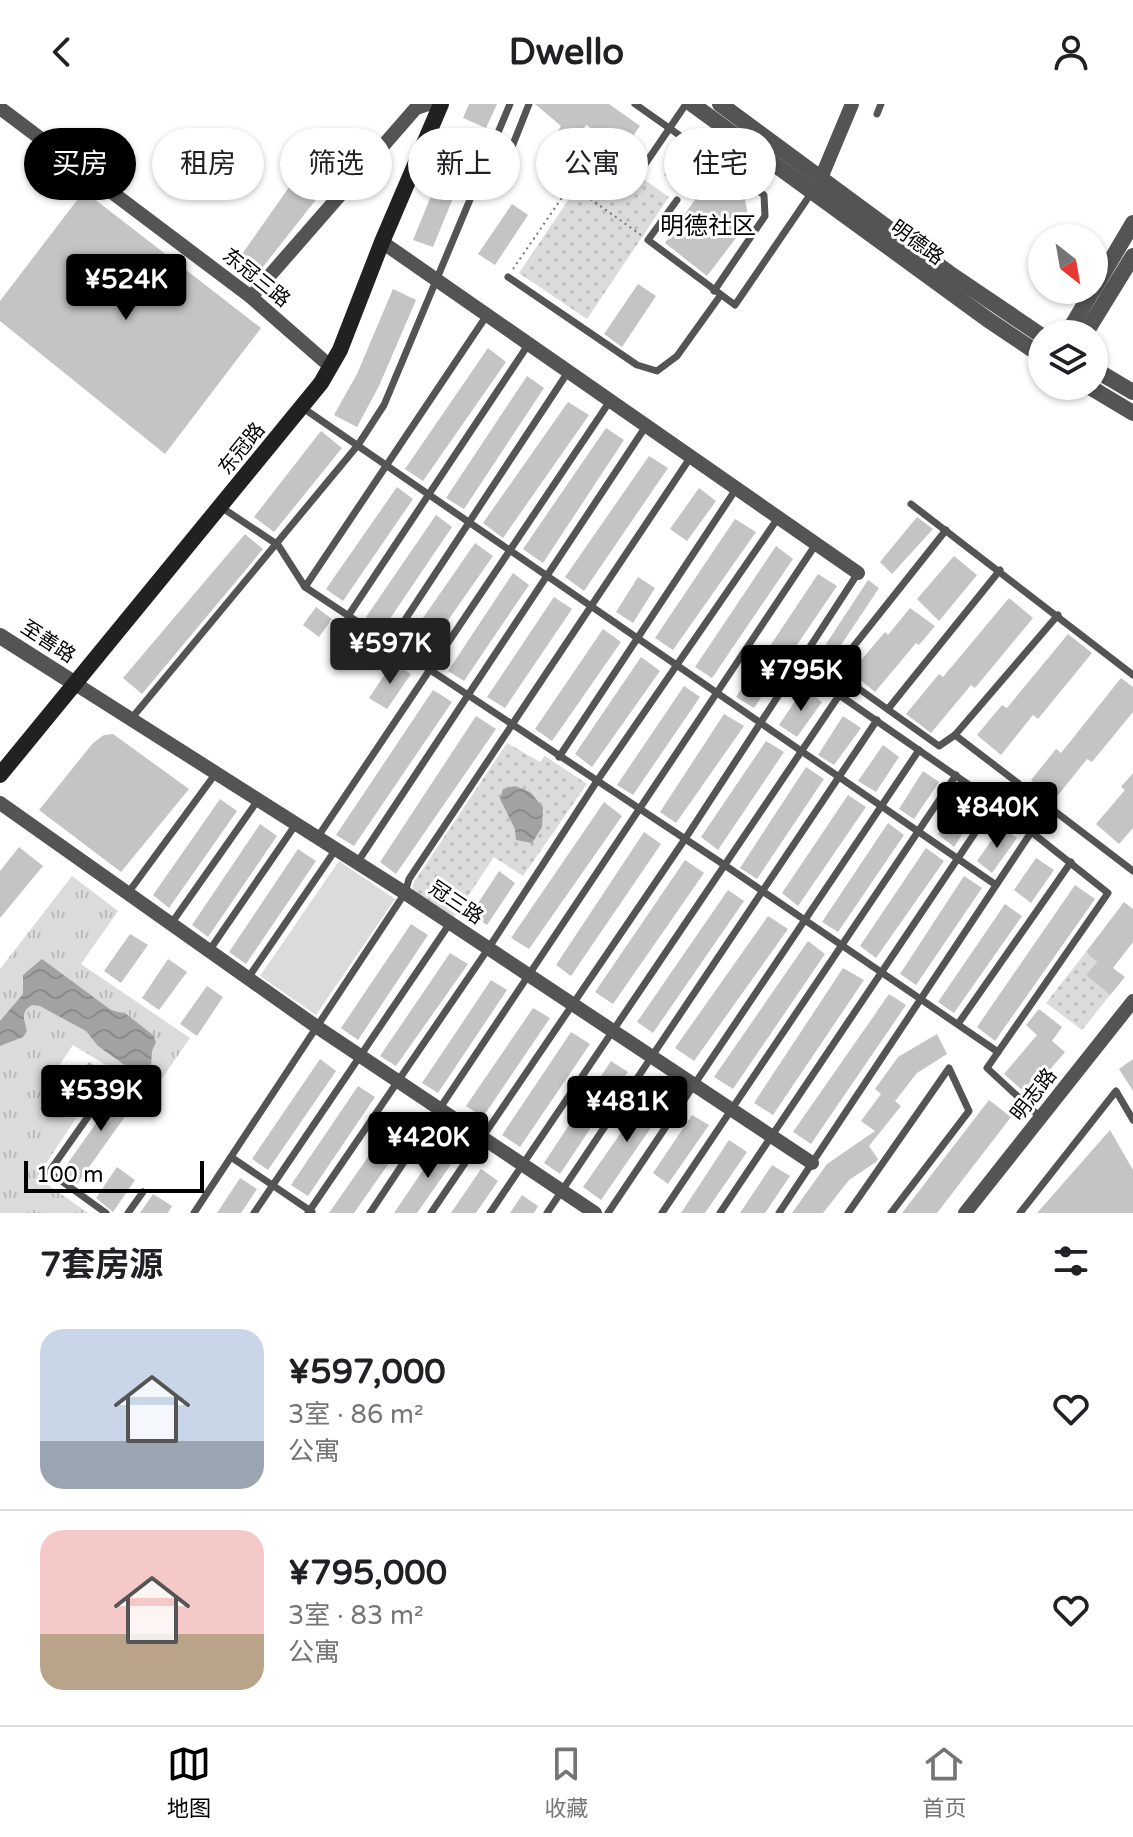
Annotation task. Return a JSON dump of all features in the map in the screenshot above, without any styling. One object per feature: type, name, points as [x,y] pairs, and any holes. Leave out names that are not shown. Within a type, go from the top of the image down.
[{"type":"main road","name":"东冠路","points":[[0,775],[221,507],[331,367],[441,104]]},
{"type":"street","points":[[251,297],[416,108],[428,104]]},
{"type":"street","name":"明德路","points":[[692,104],[1028,327]]},
{"type":"street","name":"明德路","points":[[720,104],[987,319],[1028,347]]},
{"type":"street","points":[[817,185],[852,104]]},
{"type":"street","name":"东冠三路","points":[[0,108],[251,297],[331,367]]},
{"type":"street","points":[[1108,265],[1133,223]]},
{"type":"street","points":[[382,242],[858,573]]},
{"type":"street","points":[[1094,320],[1133,256]]},
{"type":"street","points":[[1108,377],[1133,392]]},
{"type":"street","points":[[1108,398],[1133,413]]},
{"type":"street","name":"至善路","points":[[0,636],[74,683]]},
{"type":"street","name":"冠三路","points":[[74,683],[405,893],[812,1163]]},
{"type":"street","points":[[0,803],[317,1027],[595,1213]]},
{"type":"street","name":"明志路","points":[[965,1213],[1133,1001]]},
{"type":"lane","points":[[131,719],[278,545],[358,445],[384,405],[510,104]]},
{"type":"lane","points":[[519,128],[529,104]]},
{"type":"lane","points":[[508,277],[637,365],[657,371],[677,356],[765,216],[764,195],[635,104]]},
{"type":"lane","points":[[648,160],[686,104]]},
{"type":"lane","points":[[877,114],[881,104]]},
{"type":"lane","points":[[677,200],[648,240],[735,305],[817,185]]},
{"type":"lane","points":[[305,587],[487,315]]},
{"type":"lane","points":[[348,616],[528,344]]},
{"type":"lane","points":[[389,644],[568,372]]},
{"type":"lane","points":[[317,838],[610,401]]},
{"type":"lane","points":[[302,407],[996,885]]},
{"type":"lane","points":[[357,863],[646,426]]},
{"type":"lane","points":[[194,1213],[405,893],[409,879],[690,458]]},
{"type":"lane","points":[[559,757],[736,489]]},
{"type":"lane","points":[[911,504],[1133,675]]},
{"type":"lane","points":[[221,507],[278,545],[305,587],[723,864],[998,1052]]},
{"type":"lane","points":[[231,1157],[311,1212],[597,781],[778,518]]},
{"type":"lane","points":[[946,530],[834,671],[939,746],[955,735],[1058,615]]},
{"type":"lane","points":[[370,1213],[816,544]]},
{"type":"lane","points":[[888,709],[1000,570]]},
{"type":"lane","points":[[431,1213],[685,839],[858,573]]},
{"type":"lane","points":[[796,665],[995,803],[1108,893],[987,1068],[1041,1118]]},
{"type":"lane","points":[[490,1213],[840,694]]},
{"type":"lane","points":[[547,1213],[877,720]]},
{"type":"lane","points":[[955,735],[1133,871]]},
{"type":"lane","points":[[608,1213],[919,750]]},
{"type":"lane","points":[[128,893],[216,773]]},
{"type":"lane","points":[[662,1213],[956,775]]},
{"type":"lane","points":[[171,924],[258,800]]},
{"type":"lane","points":[[720,1213],[995,803]]},
{"type":"lane","points":[[209,951],[296,824]]},
{"type":"lane","points":[[779,1213],[1032,831]]},
{"type":"lane","points":[[248,978],[336,849]]},
{"type":"lane","points":[[958,1024],[1071,862]]},
{"type":"lane","points":[[254,1213],[450,923]]},
{"type":"lane","points":[[848,1213],[949,1068],[969,1111],[891,1213]]},
{"type":"lane","points":[[106,1213],[49,1172],[116,1077]]},
{"type":"lane","points":[[1020,1213],[1116,1091],[1133,1120]]},
{"type":"lane","points":[[128,1213],[143,1192]]},
{"type":"path","points":[[508,277],[561,200]]},
{"type":"path","points":[[592,200],[648,240]]},
{"type":"green space","points":[[648,182],[664,193],[664,200],[667,200],[587,319],[519,273],[568,200],[648,200]]},
{"type":"green space","points":[[507,743],[540,762],[545,756],[587,784],[523,876],[494,857],[454,917],[412,890],[414,882]]},
{"type":"green space","points":[[339,861],[395,899],[316,1015],[260,976]]},
{"type":"green space","points":[[72,876],[118,911],[81,964],[190,1038],[152,1093],[73,1045],[45,1087],[80,1112],[37,1177],[88,1213],[0,1213],[0,969]]},
{"type":"green space","points":[[1086,952],[1097,962],[1086,975],[1110,995],[1082,1030],[1046,1003]]},
{"type":"water","points":[[515,786],[530,792],[543,807],[542,827],[532,843],[516,840],[515,829],[500,799],[503,789]]},
{"type":"water","points":[[42,959],[111,1010],[126,1014],[153,1035],[156,1042],[151,1067],[133,1071],[98,1046],[86,1031],[40,1006],[32,1005],[26,1010],[27,1031],[23,1037],[0,1046],[0,1021],[23,994],[23,975]]},
{"type":"building","points":[[469,104],[497,104],[486,128],[463,118]]},
{"type":"building","points":[[535,104],[609,104],[640,126],[560,128]]},
{"type":"building","points":[[77,200],[96,200],[261,328],[165,454],[0,321],[0,301]]},
{"type":"building","points":[[280,200],[316,200],[251,282],[233,267]]},
{"type":"building","points":[[429,200],[452,200],[433,247],[413,240]]},
{"type":"building","points":[[695,200],[745,200],[749,221],[707,276],[665,243]]},
{"type":"building","points":[[512,204],[528,215],[495,265],[478,254]]},
{"type":"building","points":[[638,284],[656,296],[622,347],[604,334]]},
{"type":"building","points":[[393,289],[416,300],[379,386],[357,427],[334,415],[357,374]]},
{"type":"building","points":[[488,348],[506,362],[423,481],[405,469]]},
{"type":"building","points":[[527,376],[544,388],[464,509],[446,498]]},
{"type":"building","points":[[568,402],[589,415],[503,538],[483,523]]},
{"type":"building","points":[[606,428],[624,440],[543,563],[523,549]]},
{"type":"building","points":[[321,431],[342,448],[274,532],[254,517]]},
{"type":"building","points":[[649,456],[668,468],[584,591],[565,577]]},
{"type":"building","points":[[397,487],[413,499],[343,601],[326,589]]},
{"type":"building","points":[[699,488],[716,501],[687,541],[670,529]]},
{"type":"building","points":[[436,515],[452,527],[383,629],[366,617]]},
{"type":"building","points":[[917,517],[933,529],[892,574],[880,562]]},
{"type":"building","points":[[735,519],[756,532],[673,650],[655,638]]},
{"type":"building","points":[[245,534],[263,549],[142,694],[123,678]]},
{"type":"building","points":[[475,543],[493,556],[423,656],[405,644]]},
{"type":"building","points":[[776,546],[793,559],[712,678],[695,667]]},
{"type":"building","points":[[954,556],[977,575],[939,621],[917,599]]},
{"type":"building","points":[[513,573],[529,585],[464,681],[448,671]]},
{"type":"building","points":[[818,574],[837,586],[754,708],[736,697]]},
{"type":"building","points":[[638,577],[655,588],[633,623],[616,612]]},
{"type":"building","points":[[868,580],[879,588],[837,651],[826,644]]},
{"type":"building","points":[[554,597],[572,609],[505,708],[487,697]]},
{"type":"building","points":[[1009,598],[1033,618],[975,688],[971,685],[931,733],[906,714],[939,674],[943,677]]},
{"type":"building","points":[[316,607],[332,619],[319,637],[303,625]]},
{"type":"building","points":[[910,608],[935,626],[919,645],[916,643],[875,692],[851,672]]},
{"type":"building","points":[[603,629],[621,642],[552,741],[535,729]]},
{"type":"building","points":[[1068,634],[1092,653],[1038,719],[1033,715],[1001,755],[977,735],[1002,705],[1007,708]]},
{"type":"building","points":[[357,635],[375,647],[363,664],[345,652]]},
{"type":"building","points":[[641,657],[660,671],[592,767],[575,754]]},
{"type":"building","points":[[393,662],[411,674],[387,709],[369,698]]},
{"type":"building","points":[[1121,678],[1133,687],[1133,712],[1092,762],[1087,759],[1055,799],[1031,780],[1056,749],[1061,753]]},
{"type":"building","points":[[684,686],[700,697],[633,795],[617,785]]},
{"type":"building","points":[[804,688],[822,702],[797,737],[779,725]]},
{"type":"building","points":[[433,690],[452,702],[354,846],[336,835]]},
{"type":"building","points":[[724,714],[744,726],[676,823],[660,812]]},
{"type":"building","points":[[476,716],[496,729],[396,874],[380,862]]},
{"type":"building","points":[[843,716],[861,728],[834,765],[818,755]]},
{"type":"building","points":[[113,734],[189,789],[121,872],[39,810],[93,743],[104,735]]},
{"type":"building","points":[[766,741],[784,752],[718,850],[701,837]]},
{"type":"building","points":[[883,745],[899,757],[876,792],[858,781]]},
{"type":"building","points":[[806,767],[824,779],[757,879],[740,868]]},
{"type":"building","points":[[923,771],[939,782],[914,819],[899,809]]},
{"type":"building","points":[[1133,773],[1133,828],[1119,844],[1096,824],[1125,790],[1121,787]]},
{"type":"building","points":[[848,795],[866,807],[798,906],[782,893]]},
{"type":"building","points":[[962,796],[979,808],[954,847],[938,834]]},
{"type":"building","points":[[220,799],[237,811],[169,908],[153,895]]},
{"type":"building","points":[[604,802],[622,816],[529,949],[511,938]]},
{"type":"building","points":[[888,823],[904,835],[838,932],[822,922]]},
{"type":"building","points":[[260,824],[277,836],[208,937],[192,925]]},
{"type":"building","points":[[1001,827],[1017,838],[992,873],[977,861]]},
{"type":"building","points":[[644,832],[661,844],[571,976],[556,965]]},
{"type":"building","points":[[19,847],[43,866],[0,918],[0,871]]},
{"type":"building","points":[[926,848],[944,861],[876,958],[860,946]]},
{"type":"building","points":[[298,849],[316,861],[246,964],[229,952]]},
{"type":"building","points":[[1036,858],[1054,870],[1031,903],[1014,890]]},
{"type":"building","points":[[685,860],[704,873],[613,1004],[595,992]]},
{"type":"building","points":[[499,871],[515,883],[487,925],[471,914]]},
{"type":"building","points":[[964,876],[982,888],[916,985],[900,974]]},
{"type":"building","points":[[1075,885],[1095,899],[995,1041],[977,1027]]},
{"type":"building","points":[[728,890],[744,901],[653,1033],[637,1022]]},
{"type":"building","points":[[1124,902],[1133,909],[1133,942],[1113,968],[1125,977],[1110,995],[1086,975],[1097,962],[1086,952]]},
{"type":"building","points":[[1005,904],[1022,916],[954,1013],[938,1002]]},
{"type":"building","points":[[768,916],[788,929],[694,1061],[675,1048]]},
{"type":"building","points":[[411,924],[428,935],[358,1040],[341,1028]]},
{"type":"building","points":[[130,934],[148,945],[121,983],[104,971]]},
{"type":"building","points":[[808,941],[825,954],[733,1089],[714,1077]]},
{"type":"building","points":[[450,953],[468,964],[396,1066],[380,1056]]},
{"type":"building","points":[[168,959],[187,972],[159,1010],[142,998]]},
{"type":"building","points":[[843,968],[864,980],[773,1115],[754,1103]]},
{"type":"building","points":[[491,980],[507,990],[438,1093],[422,1083]]},
{"type":"building","points":[[207,986],[223,997],[197,1036],[180,1024]]},
{"type":"building","points":[[889,994],[906,1005],[811,1144],[793,1132]]},
{"type":"building","points":[[533,1008],[550,1018],[483,1117],[466,1106]]},
{"type":"building","points":[[1039,1009],[1062,1027],[1052,1041],[1065,1052],[1028,1095],[1004,1074],[1037,1035],[1026,1025]]},
{"type":"building","points":[[571,1032],[590,1044],[520,1147],[502,1135]]},
{"type":"building","points":[[937,1034],[947,1054],[917,1073],[895,1101],[901,1106],[869,1146],[878,1159],[876,1162],[849,1180],[823,1213],[792,1213],[827,1164],[875,1131],[861,1121],[881,1094],[875,1089],[898,1057]]},
{"type":"building","points":[[320,1059],[336,1071],[268,1170],[252,1159]]},
{"type":"building","points":[[1133,1059],[1133,1091],[1119,1069]]},
{"type":"building","points":[[611,1061],[628,1072],[560,1174],[544,1163]]},
{"type":"building","points":[[89,1062],[104,1073],[85,1099],[70,1088]]},
{"type":"building","points":[[125,1082],[141,1094],[77,1184],[61,1173]]},
{"type":"building","points":[[358,1086],[375,1097],[308,1196],[291,1185]]},
{"type":"building","points":[[653,1087],[670,1100],[601,1200],[583,1187]]},
{"type":"building","points":[[989,1100],[1011,1117],[937,1213],[902,1213]]},
{"type":"building","points":[[398,1114],[415,1126],[354,1213],[329,1213]]},
{"type":"building","points":[[692,1115],[709,1125],[668,1184],[653,1173]]},
{"type":"building","points":[[1110,1130],[1133,1170],[1133,1213],[1037,1213]]},
{"type":"building","points":[[729,1140],[747,1152],[705,1213],[681,1213]]},
{"type":"building","points":[[442,1142],[459,1153],[417,1213],[394,1213]]},
{"type":"building","points":[[772,1165],[790,1176],[765,1213],[740,1213]]},
{"type":"building","points":[[117,1167],[135,1180],[113,1212],[96,1198]]},
{"type":"building","points":[[481,1169],[498,1181],[476,1213],[451,1213]]},
{"type":"building","points":[[240,1178],[257,1189],[241,1213],[217,1213]]},
{"type":"building","points":[[153,1194],[172,1206],[168,1213],[140,1213]]},
{"type":"building","points":[[522,1195],[538,1206],[534,1213],[510,1213]]},
{"type":"district","name":"明德社区","points":[[708,226]]}]
